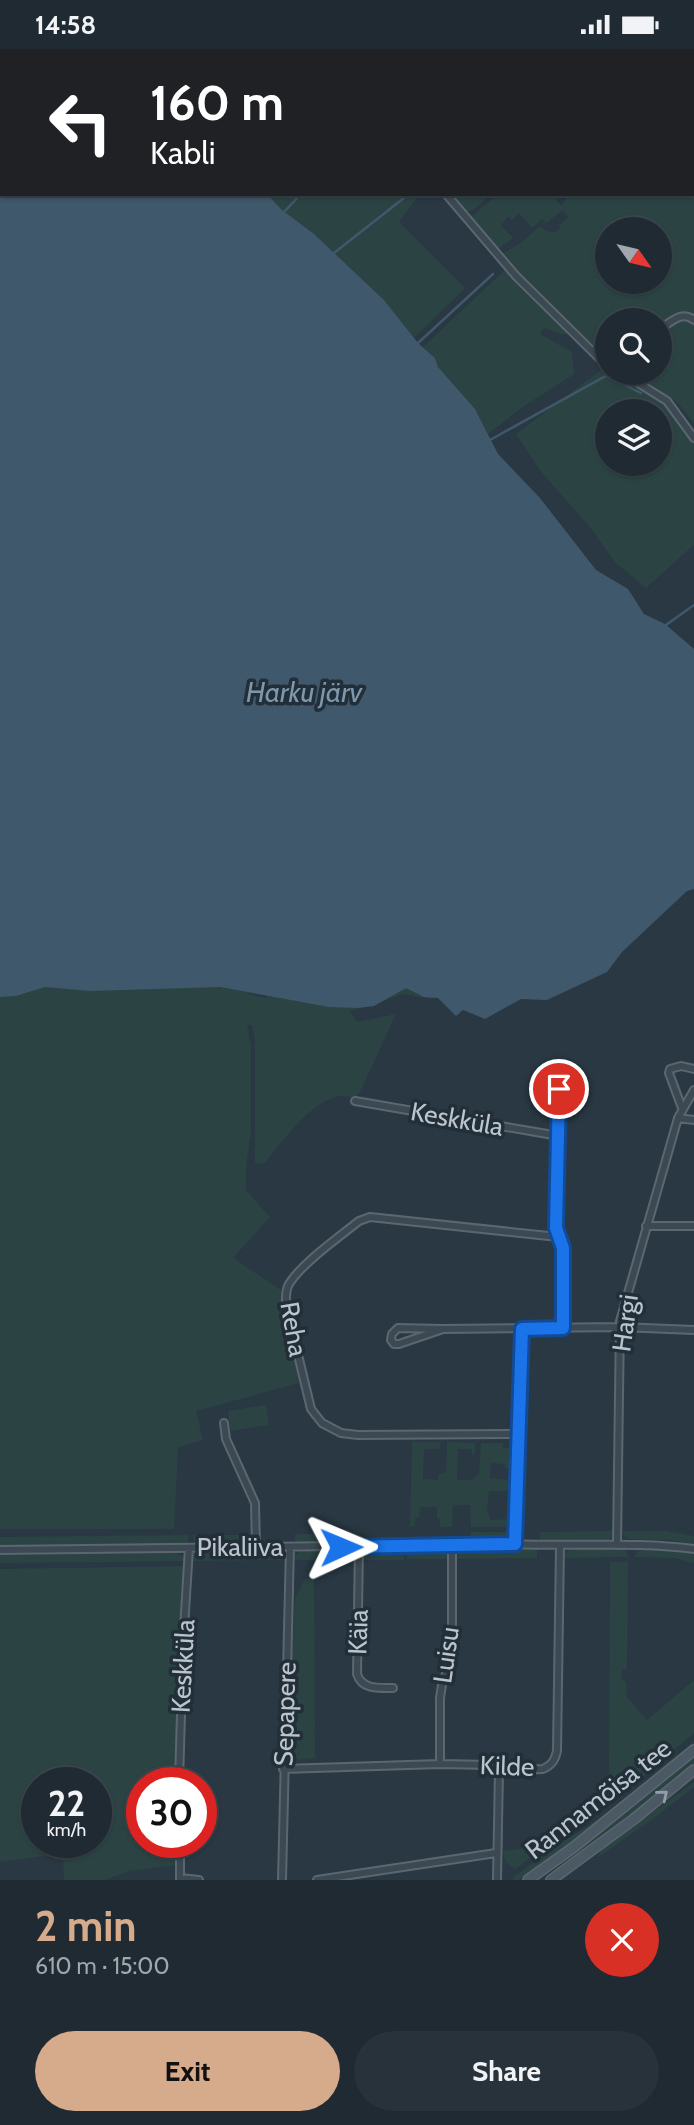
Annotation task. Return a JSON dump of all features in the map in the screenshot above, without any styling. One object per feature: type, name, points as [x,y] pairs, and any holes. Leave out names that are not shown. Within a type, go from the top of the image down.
[{"type":"main road","name":"Rannamõisa tee","points":[[528,1880],[694,1751]]},
{"type":"main road","name":"Rannamõisa tee","points":[[551,1880],[634,1819],[694,1770]]},
{"type":"street","points":[[448,196],[516,277],[595,354]]},
{"type":"street","points":[[672,322],[684,315],[694,320]]},
{"type":"street","points":[[641,385],[667,401],[694,438]]},
{"type":"street","points":[[560,1065],[556,1228],[563,1248],[563,1328]]},
{"type":"street","points":[[682,1108],[669,1073],[670,1069],[681,1066],[694,1069]]},
{"type":"street","name":"Hargi","points":[[617,1545],[620,1327],[678,1118],[694,1090]]},
{"type":"street","name":"Keskküla","points":[[355,1101],[559,1136]]},
{"type":"street","points":[[678,1118],[694,1120]]},
{"type":"street","name":"Reha","points":[[519,1434],[358,1435],[341,1433],[322,1423],[311,1409],[286,1305],[286,1294],[288,1285],[301,1270],[359,1221],[370,1217],[558,1237]]},
{"type":"street","points":[[646,1226],[694,1226]]},
{"type":"street","points":[[443,1329],[399,1344],[394,1344],[391,1340],[392,1333],[398,1328],[620,1327],[694,1330]]},
{"type":"street","points":[[515,1544],[522,1329]]},
{"type":"street","points":[[224,1423],[226,1439],[255,1503],[256,1547]]},
{"type":"street","name":"Pikaliiva","points":[[0,1550],[515,1544],[670,1544],[692,1549]]},
{"type":"street","name":"Luisu","points":[[440,1764],[440,1699],[452,1657],[452,1545]]},
{"type":"street","name":"Kilde","points":[[283,1769],[440,1764],[492,1765],[499,1771],[543,1769],[550,1766],[555,1759],[560,1546]]},
{"type":"street","name":"Sepapere","points":[[282,1880],[290,1547]]},
{"type":"street","name":"Käia","points":[[359,1547],[357,1674],[364,1685],[393,1688]]},
{"type":"street","name":"Keskküla","points":[[179,1767],[189,1548]]},
{"type":"street","points":[[497,1880],[499,1771]]},
{"type":"street","points":[[317,1880],[496,1853]]},
{"type":"street","points":[[180,1858],[180,1879],[199,1880]]},
{"type":"green space","points":[[269,196],[418,196],[399,222],[465,288],[414,338],[384,300],[314,234],[282,210]]},
{"type":"green space","points":[[451,196],[490,196],[473,210],[466,212]]},
{"type":"green space","points":[[497,196],[554,196],[561,206],[568,196],[694,196],[694,423],[678,403],[650,385],[672,385],[672,308],[595,308],[595,346],[575,328],[563,335],[544,328],[540,334],[572,352],[574,374],[524,406],[488,434],[475,409],[438,367],[435,358],[423,347],[510,265],[502,254],[522,242],[540,226],[554,233],[569,217],[563,210],[546,223],[542,219],[532,228],[519,213],[512,220],[508,217],[501,225],[513,238],[497,250],[471,220],[472,216]]},
{"type":"green space","points":[[595,375],[595,385],[634,385],[656,399],[595,399],[595,476],[672,476],[672,414],[694,443],[694,545],[646,588],[615,562],[590,527],[542,473],[516,434]]},
{"type":"green space","points":[[0,970],[129,973],[262,994],[244,993],[266,998],[266,989],[369,974],[435,993],[432,999],[404,994],[350,1011],[357,1022],[396,1014],[360,1092],[355,1097],[335,1097],[322,1103],[295,1127],[264,1164],[255,1163],[255,1041],[252,1025],[247,1025],[251,1048],[251,1133],[246,1190],[270,1217],[233,1258],[281,1290],[299,1383],[196,1411],[203,1440],[178,1447],[174,1529],[0,1529],[0,997],[16,996]]},
{"type":"green space","points":[[266,1405],[269,1425],[231,1431],[228,1411]]},
{"type":"green space","points":[[412,1442],[441,1442],[439,1449],[424,1449],[423,1479],[438,1480],[438,1475],[446,1472],[447,1442],[475,1443],[472,1457],[472,1449],[458,1449],[457,1480],[471,1480],[479,1474],[481,1443],[503,1443],[503,1448],[509,1448],[511,1443],[511,1468],[505,1468],[505,1464],[491,1463],[490,1478],[511,1480],[510,1491],[489,1491],[487,1510],[491,1520],[510,1519],[509,1527],[471,1527],[470,1505],[453,1505],[452,1527],[440,1527],[437,1507],[420,1507],[415,1526],[410,1527]]},
{"type":"green space","points":[[616,1531],[612,1538],[607,1540],[540,1541],[540,1532]]},
{"type":"green space","points":[[622,1531],[665,1531],[694,1536],[694,1544],[670,1540],[629,1539]]},
{"type":"green space","points":[[471,1532],[515,1532],[511,1540],[473,1542]]},
{"type":"green space","points":[[295,1534],[339,1534],[339,1541],[298,1544]]},
{"type":"green space","points":[[188,1535],[185,1545],[0,1546],[0,1537]]},
{"type":"green space","points":[[193,1535],[253,1535],[250,1543],[194,1544]]},
{"type":"green space","points":[[620,1548],[626,1551],[629,1557],[561,1558],[570,1549]]},
{"type":"green space","points":[[643,1548],[688,1553],[694,1555],[694,1563],[674,1558],[634,1557]]},
{"type":"green space","points":[[466,1549],[537,1549],[537,1558],[456,1559],[460,1552]]},
{"type":"green space","points":[[372,1550],[404,1550],[404,1560],[362,1560],[363,1556]]},
{"type":"green space","points":[[407,1550],[441,1550],[451,1559],[407,1559]]},
{"type":"green space","points":[[301,1551],[349,1551],[354,1554],[356,1560],[294,1560]]},
{"type":"green space","points":[[203,1552],[286,1553],[288,1560],[193,1561],[196,1555]]},
{"type":"green space","points":[[176,1553],[183,1556],[185,1561],[0,1563],[0,1555]]},
{"type":"green space","points":[[610,1562],[628,1562],[627,1669],[622,1669],[621,1680],[626,1681],[627,1697],[647,1720],[694,1680],[694,1733],[588,1820],[515,1869],[505,1861],[503,1851],[520,1849],[545,1837],[555,1836],[558,1827],[609,1788]]},
{"type":"green space","points":[[185,1566],[177,1673],[176,1767],[126,1767],[126,1858],[177,1858],[177,1865],[128,1871],[105,1880],[64,1880],[63,1858],[112,1858],[112,1767],[21,1767],[21,1858],[28,1858],[0,1862],[0,1569]]},
{"type":"green space","points":[[314,1578],[315,1758],[294,1760],[287,1751],[295,1599],[305,1579]]},
{"type":"green space","points":[[694,1741],[694,1744],[626,1801],[519,1880],[513,1880],[558,1844],[590,1825],[636,1790]]},
{"type":"green space","points":[[694,1756],[694,1763],[632,1815],[553,1872],[578,1849]]},
{"type":"green space","points":[[694,1782],[694,1787],[597,1858],[610,1843]]},
{"type":"water","name":"Harku järv","points":[[0,196],[269,196],[384,300],[418,343],[435,358],[438,367],[475,409],[498,454],[540,498],[596,570],[628,589],[644,614],[665,624],[694,649],[694,889],[687,891],[622,952],[607,972],[547,1000],[521,999],[485,1019],[463,1010],[456,1016],[438,998],[424,997],[406,988],[374,1006],[358,1008],[329,1007],[220,987],[90,991],[45,987],[16,996],[0,997]]},
{"type":"waterway","points":[[284,212],[299,196]]},
{"type":"waterway","points":[[334,253],[406,196]]},
{"type":"waterway","points":[[418,343],[493,274]]},
{"type":"waterway","points":[[490,440],[595,382]]},
{"type":"waterway","points":[[625,385],[641,393]]},
{"type":"waterway","points":[[666,625],[694,605]]},
{"type":"route","points":[[341,1547],[515,1544],[522,1329],[563,1328],[563,1248],[556,1228],[559,1089]]}]
